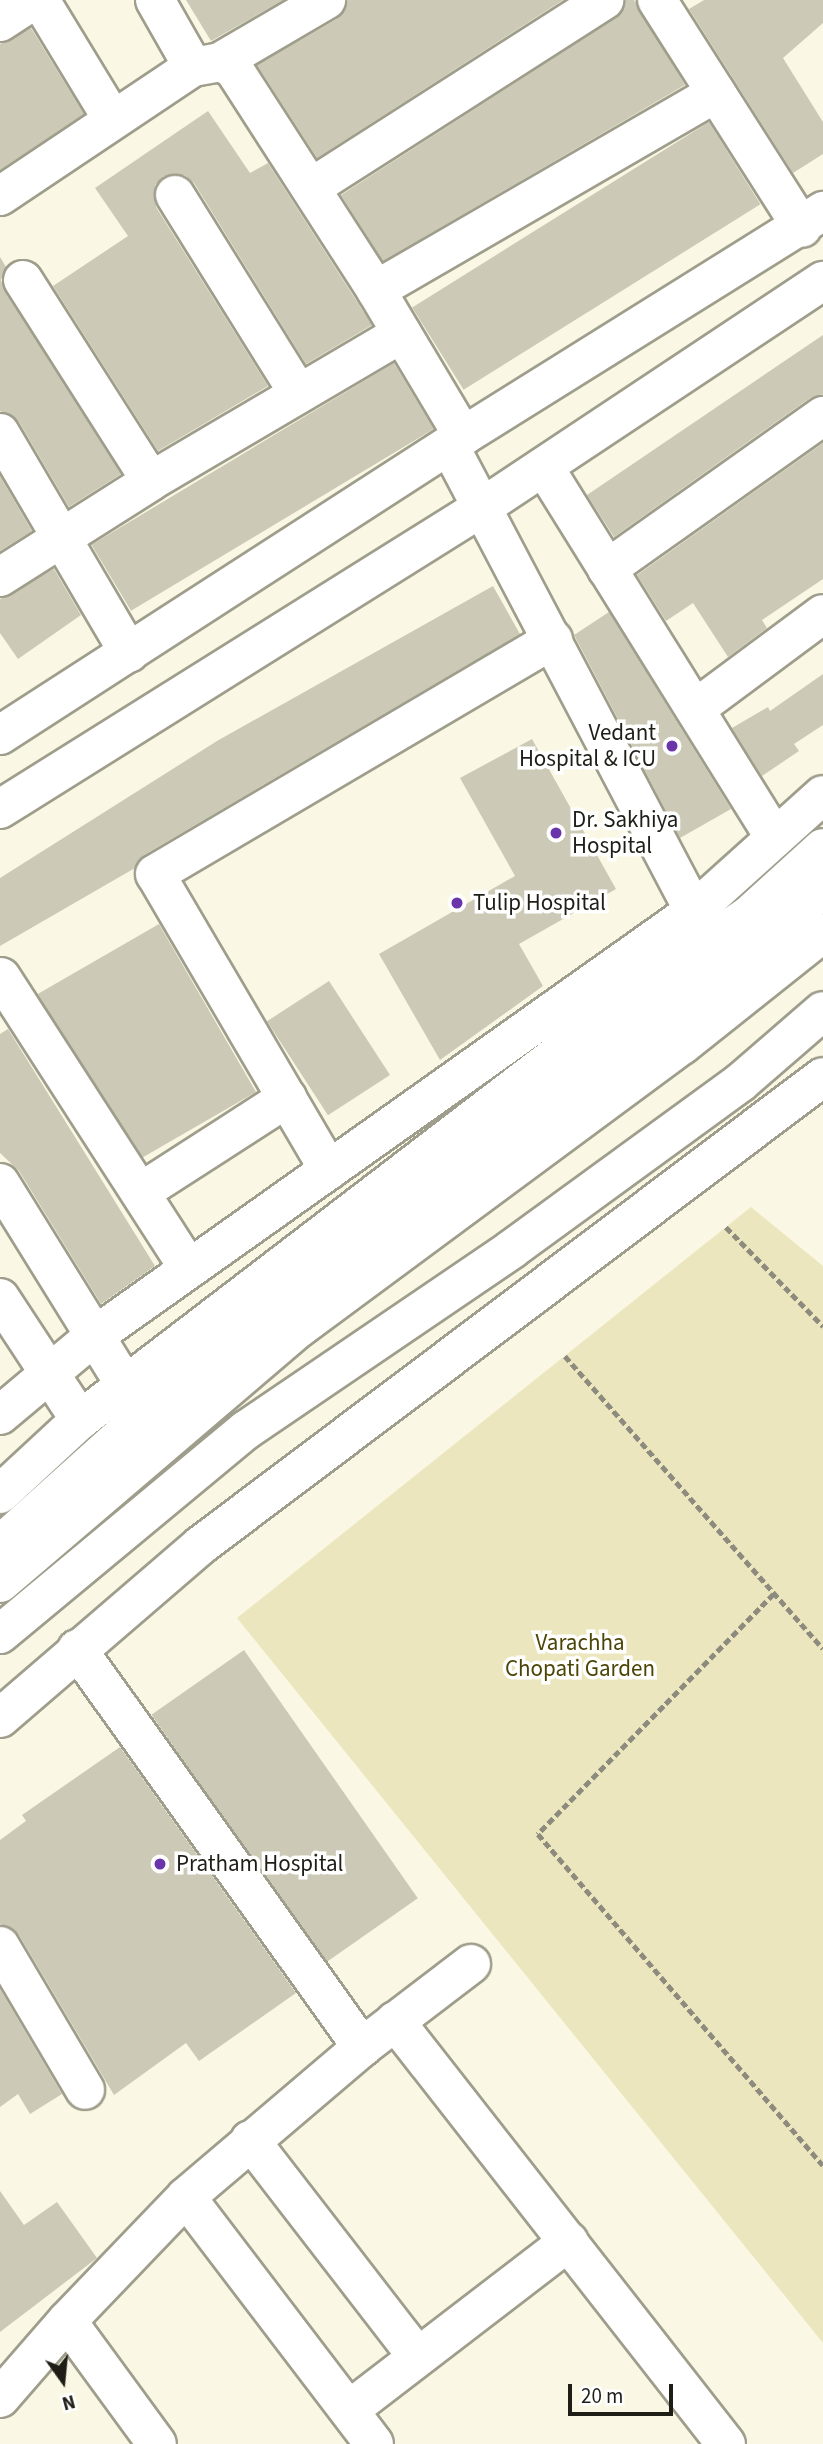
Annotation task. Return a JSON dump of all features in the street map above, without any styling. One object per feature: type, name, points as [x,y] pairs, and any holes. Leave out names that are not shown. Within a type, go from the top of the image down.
[{"type":"street","points":[[0,22],[37,0],[113,120]]},
{"type":"street","points":[[155,0],[207,65],[241,75],[376,290],[402,334],[456,441],[484,506],[694,911]]},
{"type":"street","points":[[0,196],[113,120],[326,0]]},
{"type":"street","points":[[312,187],[604,0]]},
{"type":"street","points":[[0,735],[456,441],[813,219],[716,93],[657,0]]},
{"type":"street","points":[[376,290],[716,93]]},
{"type":"street","points":[[176,195],[299,394]]},
{"type":"street","points":[[23,280],[151,481]]},
{"type":"street","points":[[0,809],[484,506],[823,281]]},
{"type":"street","points":[[0,577],[151,481],[402,334]]},
{"type":"street","points":[[607,569],[823,416]]},
{"type":"street","points":[[0,433],[63,536],[129,653]]},
{"type":"street","points":[[544,467],[775,838]]},
{"type":"street","points":[[695,709],[823,614]]},
{"type":"street","points":[[329,1170],[155,874],[554,640]]},
{"type":"street","points":[[0,1415],[45,1373],[93,1337],[694,911],[823,795]]},
{"type":"street","points":[[0,1494],[80,1420],[669,970],[748,916],[823,848]]},
{"type":"street","points":[[0,1545],[167,1395],[823,890]]},
{"type":"street","points":[[0,1583],[299,1328],[682,1045],[823,933]]},
{"type":"street","points":[[1,977],[189,1269]]},
{"type":"street","points":[[0,1634],[246,1430],[600,1186],[741,1082],[823,1011]]},
{"type":"street","points":[[0,1718],[201,1545],[823,1077]]},
{"type":"street","points":[[141,1192],[287,1098]]},
{"type":"street","points":[[0,1183],[93,1337],[126,1386]]},
{"type":"street","points":[[0,1298],[45,1373],[80,1420]]},
{"type":"street","points":[[77,1649],[362,2047]]},
{"type":"street","points":[[0,1946],[85,2090]]},
{"type":"street","points":[[4,2384],[186,2197],[362,2047],[471,1964]]},
{"type":"street","points":[[395,2021],[726,2444]]},
{"type":"street","points":[[250,2140],[418,2357]]},
{"type":"street","points":[[186,2197],[374,2444]]},
{"type":"street","points":[[349,2410],[569,2241]]},
{"type":"street","points":[[67,2320],[157,2444]]},
{"type":"path","points":[[726,1227],[823,1326]]},
{"type":"path","points":[[565,1356],[823,1649]]},
{"type":"path","points":[[774,1594],[538,1834],[823,2165]]},
{"type":"green space","name":"Varachha Chopati Garden","points":[[751,1207],[823,1266],[823,2343],[237,1618]]},
{"type":"building","points":[[186,0],[283,0],[211,41]]},
{"type":"building","points":[[348,0],[563,0],[317,158],[257,65],[337,19]]},
{"type":"building","points":[[626,0],[634,0],[685,85],[383,261],[341,195],[616,18]]},
{"type":"building","points":[[704,0],[823,0],[823,23],[783,58],[823,122],[823,154],[793,173],[689,9]]},
{"type":"building","points":[[31,28],[84,114],[0,170],[0,44]]},
{"type":"building","points":[[208,111],[250,173],[268,163],[372,325],[306,364],[194,183],[185,175],[164,176],[155,185],[156,207],[268,386],[158,451],[53,286],[128,236],[95,188]]},
{"type":"building","points":[[709,122],[760,204],[464,390],[412,307]]},
{"type":"building","points":[[0,257],[6,267],[1,280],[5,292],[121,474],[69,507],[19,422],[0,411]]},
{"type":"building","points":[[823,335],[823,394],[810,398],[614,537],[587,495]]},
{"type":"building","points":[[394,363],[434,429],[131,611],[91,545]]},
{"type":"building","points":[[823,443],[823,579],[762,620],[767,628],[728,657],[693,603],[666,621],[637,575]]},
{"type":"building","points":[[0,476],[32,531],[0,551]]},
{"type":"building","points":[[54,569],[81,615],[18,659],[0,633],[0,599]]},
{"type":"building","points":[[493,586],[520,634],[144,855],[135,868],[0,946],[0,878],[217,741]]},
{"type":"building","points":[[609,612],[731,809],[680,838],[574,635]]},
{"type":"building","points":[[823,674],[823,725],[794,744],[799,751],[762,776],[732,728],[768,707],[770,711]]},
{"type":"building","points":[[532,739],[616,889],[519,944],[543,986],[440,1060],[379,954],[515,876],[460,778]]},
{"type":"building","points":[[159,924],[256,1092],[135,1162],[38,994]]},
{"type":"building","points":[[329,981],[390,1075],[328,1115],[267,1021]]},
{"type":"building","points":[[8,1029],[155,1266],[101,1304],[19,1171],[0,1153],[0,1034]]},
{"type":"building","points":[[244,1650],[418,1898],[325,1963],[151,1715]]},
{"type":"building","points":[[120,1747],[296,1993],[199,2061],[186,2043],[114,2095],[19,1935],[0,1924],[0,1840],[26,1821],[22,1815]]},
{"type":"building","points":[[0,1989],[62,2094],[30,2114],[18,2094],[0,2107]]},
{"type":"building","points":[[0,2191],[24,2225],[57,2202],[97,2258],[0,2332]]},
{"type":"place","name":"Vedant Hospital & ICU","points":[[672,746]]},
{"type":"place","name":"Dr. Sakhiya Hospital","points":[[556,833]]},
{"type":"place","name":"Tulip Hospital","points":[[457,903]]},
{"type":"place","name":"Pratham Hospital","points":[[160,1864]]}]
